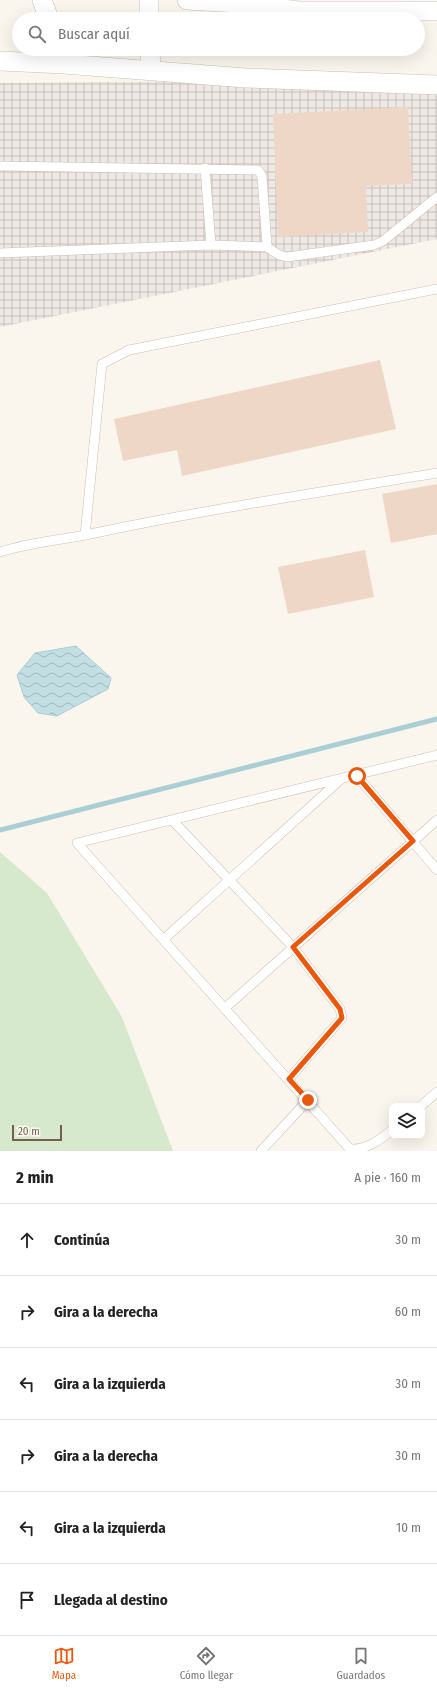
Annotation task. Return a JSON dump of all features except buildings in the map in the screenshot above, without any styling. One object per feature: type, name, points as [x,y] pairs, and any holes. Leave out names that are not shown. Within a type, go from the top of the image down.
[{"type":"street","points":[[42,0],[46,12]]},
{"type":"street","points":[[149,0],[150,12]]},
{"type":"street","points":[[187,0],[437,11]]},
{"type":"street","points":[[0,61],[61,56],[150,70],[301,81],[437,85]]},
{"type":"street","points":[[150,56],[150,70]]},
{"type":"lane","points":[[0,166],[258,170],[262,176],[267,247]]},
{"type":"lane","points":[[205,168],[211,245]]},
{"type":"lane","points":[[0,253],[211,245],[267,247],[279,255],[287,257],[374,245],[383,241],[437,198]]},
{"type":"lane","points":[[85,535],[102,364],[129,350],[437,289]]},
{"type":"lane","points":[[0,552],[22,545],[85,535],[157,520],[437,473]]},
{"type":"lane","points":[[389,1133],[380,1141],[357,1149],[350,1149],[308,1100],[77,843],[341,780],[437,755]]},
{"type":"lane","points":[[357,776],[437,870]]},
{"type":"lane","points":[[164,939],[341,780]]},
{"type":"lane","points":[[225,1008],[437,820]]},
{"type":"lane","points":[[173,821],[293,947],[340,1009],[342,1018],[289,1079]]},
{"type":"lane","points":[[424,1103],[437,1092]]},
{"type":"lane","points":[[261,1151],[308,1100]]},
{"type":"shaded area","points":[[437,79],[437,239],[0,327],[0,83]]},
{"type":"green space","points":[[0,852],[47,893],[122,1017],[173,1151],[0,1151]]},
{"type":"water","points":[[76,646],[111,678],[108,689],[57,716],[38,713],[24,697],[17,675],[35,653]]},
{"type":"waterway","points":[[0,830],[437,719]]},
{"type":"route","points":[[308,1100],[289,1079],[342,1018],[340,1009],[293,947],[413,841],[357,776]]}]
